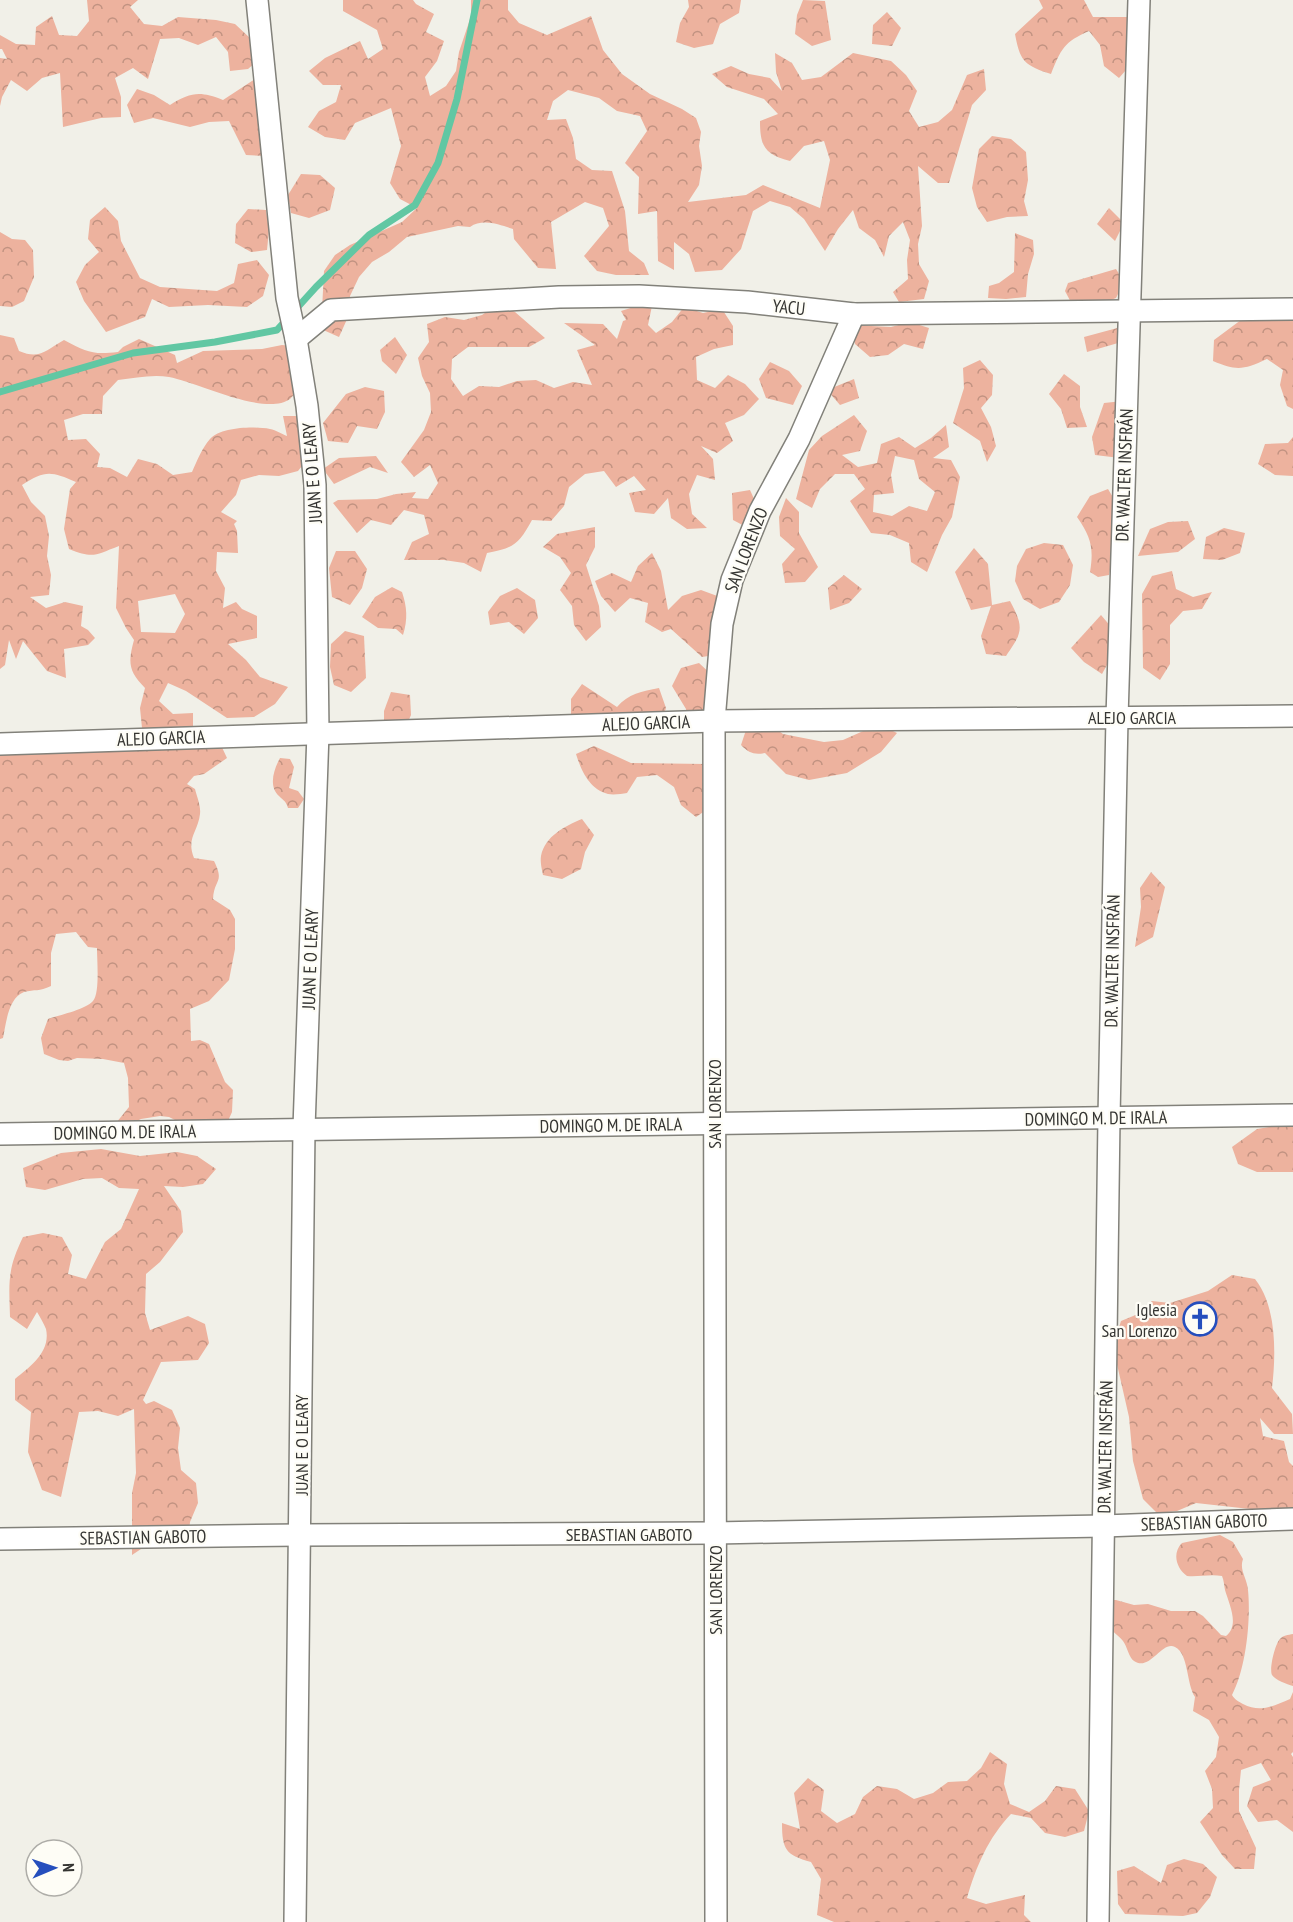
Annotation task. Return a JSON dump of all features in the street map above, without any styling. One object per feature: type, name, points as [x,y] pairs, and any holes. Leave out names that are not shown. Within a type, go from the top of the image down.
[{"type":"street","name":"JUAN E O LEARY","points":[[257,0],[287,298],[307,406],[315,485],[318,733],[304,1128],[295,1922]]},
{"type":"street","name":"DR. WALTER INSFRÁN","points":[[1098,1922],[1117,718],[1139,0]]},
{"type":"street","name":"YACU","points":[[295,333],[331,310],[559,297],[639,296],[711,300],[854,314],[1293,309]]},
{"type":"street","name":"SAN LORENZO","points":[[716,1922],[714,721],[722,624],[732,580],[760,512],[799,439],[854,314]]},
{"type":"street","name":"ALEJO GARCIA","points":[[0,744],[714,721],[1293,716]]},
{"type":"street","name":"DOMINGO M. DE IRALA","points":[[0,1134],[1293,1115]]},
{"type":"street","name":"SEBASTIAN GABOTO","points":[[0,1539],[715,1533],[1104,1526],[1293,1519]]},
{"type":"green space","points":[[87,0],[138,0],[130,7],[144,24],[162,26],[178,17],[235,24],[250,38],[263,56],[248,69],[230,71],[228,52],[216,37],[198,45],[179,38],[160,39],[148,79],[133,68],[115,78],[121,97],[121,117],[101,118],[63,127],[60,73],[42,78],[27,91],[11,80],[0,106],[0,58],[7,59],[0,49],[0,35],[16,44],[35,45],[36,27],[52,16],[59,35],[77,36],[89,21]]},
{"type":"green space","points":[[343,0],[413,0],[434,14],[426,32],[444,41],[437,61],[425,77],[430,96],[446,86],[456,71],[459,52],[471,16],[471,0],[508,0],[508,10],[519,23],[547,35],[591,16],[603,50],[622,74],[650,94],[696,118],[701,132],[699,146],[702,166],[699,185],[688,202],[746,195],[763,185],[820,208],[830,160],[824,141],[804,146],[790,161],[770,152],[761,137],[760,121],[778,114],[764,99],[727,87],[712,74],[731,66],[749,74],[770,78],[782,91],[776,72],[775,53],[792,63],[802,80],[821,77],[853,53],[891,61],[906,75],[917,91],[909,111],[919,127],[938,122],[952,110],[967,75],[984,69],[986,90],[972,105],[949,183],[938,183],[918,166],[922,226],[918,244],[919,264],[929,281],[924,299],[899,302],[893,292],[908,279],[907,260],[910,240],[903,222],[889,236],[884,257],[875,240],[859,228],[853,210],[825,251],[804,219],[790,207],[770,201],[753,211],[741,249],[722,270],[695,272],[689,254],[674,242],[674,270],[658,261],[657,211],[638,214],[639,177],[625,163],[647,131],[640,116],[617,111],[599,98],[568,90],[553,101],[547,120],[566,119],[573,138],[576,159],[592,170],[612,171],[625,211],[629,251],[644,263],[649,275],[616,275],[597,271],[584,256],[609,226],[603,208],[585,202],[551,222],[556,269],[538,268],[514,239],[513,229],[497,224],[480,223],[470,227],[458,226],[407,237],[372,262],[359,277],[350,296],[348,317],[339,337],[321,329],[324,271],[335,255],[350,245],[402,222],[417,208],[400,199],[390,183],[401,146],[391,108],[355,123],[345,140],[325,137],[308,127],[319,111],[336,102],[341,85],[323,85],[309,71],[325,58],[360,41],[368,59],[383,49],[377,30],[343,11]]},
{"type":"green space","points":[[688,0],[741,0],[739,13],[720,24],[713,44],[694,48],[676,42],[680,23],[689,7]]},
{"type":"green space","points":[[803,0],[825,1],[831,40],[812,46],[795,34],[797,15]]},
{"type":"green space","points":[[1039,0],[1084,0],[1093,17],[1132,17],[1133,62],[1119,78],[1104,66],[1100,45],[1089,31],[1064,47],[1051,74],[1029,65],[1021,56],[1015,34],[1043,8]]},
{"type":"green space","points":[[887,12],[901,28],[892,46],[872,44],[873,25]]},
{"type":"green space","points":[[255,79],[265,156],[246,155],[229,121],[209,122],[190,127],[153,118],[134,123],[127,105],[137,89],[154,95],[170,105],[184,97],[196,94],[223,100]]},
{"type":"green space","points":[[992,136],[1011,139],[1026,152],[1028,180],[1024,201],[1028,216],[1007,217],[987,222],[977,207],[972,188],[979,149]]},
{"type":"green space","points":[[301,174],[320,175],[335,188],[330,210],[309,218],[291,213],[288,195]]},
{"type":"green space","points":[[105,207],[118,221],[121,241],[140,278],[160,287],[217,291],[234,283],[238,264],[257,260],[269,275],[263,296],[247,307],[208,305],[169,307],[152,299],[145,317],[106,332],[84,301],[76,282],[85,265],[99,252],[88,239],[90,220]]},
{"type":"green space","points":[[1109,208],[1124,223],[1115,241],[1097,224]]},
{"type":"green space","points":[[248,209],[266,210],[269,230],[267,250],[251,252],[235,243],[236,224]]},
{"type":"green space","points":[[0,232],[12,239],[25,240],[33,250],[34,277],[24,301],[12,307],[0,306]]},
{"type":"green space","points":[[1015,233],[1033,240],[1034,254],[1028,274],[1026,297],[988,298],[989,286],[999,283],[1014,272]]},
{"type":"green space","points":[[1116,269],[1124,282],[1116,298],[1094,307],[1075,310],[1065,291],[1068,283]]},
{"type":"green space","points":[[653,301],[648,325],[656,333],[672,322],[684,307],[703,313],[722,309],[733,326],[733,345],[714,349],[696,357],[697,380],[715,388],[728,375],[745,384],[759,399],[744,415],[725,423],[733,441],[717,453],[701,446],[713,459],[715,480],[697,475],[689,494],[692,514],[707,528],[687,529],[671,518],[668,498],[654,514],[635,512],[629,493],[646,490],[634,476],[616,487],[604,471],[585,474],[569,487],[564,506],[551,521],[532,520],[515,544],[487,553],[481,572],[464,563],[444,560],[404,560],[412,542],[429,534],[424,515],[404,510],[391,525],[371,520],[357,533],[333,503],[338,500],[377,499],[416,492],[412,498],[428,499],[438,483],[430,465],[414,477],[401,462],[424,430],[431,412],[430,393],[422,376],[418,358],[429,342],[427,324],[445,317],[464,320],[482,315],[498,304],[515,312],[545,338],[529,347],[468,347],[452,359],[451,379],[463,396],[479,386],[499,387],[517,381],[536,380],[554,388],[573,382],[592,385],[577,350],[595,345],[564,323],[603,324],[617,339],[623,321],[626,320],[621,311]]},
{"type":"green space","points":[[1245,317],[1293,317],[1293,409],[1287,406],[1280,385],[1283,370],[1267,359],[1240,368],[1213,361],[1214,340]]},
{"type":"green space","points":[[910,322],[929,328],[923,349],[904,344],[888,355],[870,357],[855,344],[851,325],[891,327]]},
{"type":"green space","points":[[1121,327],[1125,341],[1087,352],[1084,337]]},
{"type":"green space","points":[[0,335],[14,338],[19,351],[26,354],[43,353],[64,340],[90,352],[118,352],[139,339],[175,355],[177,363],[203,351],[262,349],[282,345],[300,347],[302,385],[290,399],[279,403],[264,404],[248,401],[181,380],[150,376],[118,380],[103,396],[102,414],[83,414],[64,420],[68,440],[86,439],[100,454],[97,467],[110,468],[127,477],[138,459],[157,464],[173,475],[192,472],[205,446],[215,435],[238,428],[255,428],[272,430],[287,436],[283,416],[302,416],[309,457],[298,471],[279,476],[259,475],[241,480],[236,495],[221,512],[237,521],[234,524],[237,531],[238,553],[217,552],[216,571],[225,588],[223,608],[236,602],[242,609],[257,616],[257,638],[228,644],[260,677],[288,687],[275,704],[254,717],[227,718],[186,691],[168,683],[159,701],[173,714],[193,713],[193,733],[157,741],[142,728],[140,708],[145,688],[132,671],[130,660],[134,640],[116,608],[119,546],[94,555],[69,549],[64,529],[70,489],[76,482],[54,474],[37,477],[22,485],[31,502],[45,516],[49,536],[47,556],[51,575],[49,595],[30,597],[46,608],[65,602],[83,606],[81,626],[95,638],[88,645],[64,649],[66,678],[47,671],[23,641],[16,659],[9,640],[5,665],[0,669]],"holes":[[[175,594],[185,614],[175,633],[141,632],[138,601]]]},
{"type":"green space","points":[[395,337],[407,355],[396,374],[382,361],[380,350]]},
{"type":"green space","points":[[980,360],[993,375],[992,395],[981,408],[991,427],[996,446],[987,462],[980,441],[953,423],[964,388],[963,368]]},
{"type":"green space","points":[[770,362],[789,371],[802,386],[793,405],[766,398],[759,379]]},
{"type":"green space","points":[[1064,374],[1080,386],[1080,407],[1087,427],[1067,428],[1061,409],[1049,394]]},
{"type":"green space","points":[[854,379],[859,398],[840,405],[827,390]]},
{"type":"green space","points":[[365,387],[384,391],[385,412],[377,429],[357,426],[348,443],[328,441],[323,423],[346,394]]},
{"type":"green space","points":[[1123,401],[1125,421],[1115,439],[1120,458],[1095,455],[1092,437],[1104,403]]},
{"type":"green space","points":[[854,415],[867,431],[860,451],[842,455],[858,467],[877,463],[881,444],[899,437],[915,448],[946,425],[949,447],[933,458],[951,460],[960,477],[952,517],[927,572],[911,562],[909,543],[890,535],[871,533],[850,501],[865,489],[854,474],[835,474],[820,489],[812,508],[796,499],[809,450],[822,436]],"holes":[[[895,456],[914,460],[919,479],[935,492],[927,511],[909,506],[892,516],[873,512],[874,495],[894,493],[891,475]]]},
{"type":"green space","points":[[1293,437],[1293,476],[1275,475],[1258,464],[1265,444],[1288,443]]},
{"type":"green space","points":[[376,456],[388,473],[370,467],[334,484],[323,469],[339,458]]},
{"type":"green space","points":[[1108,489],[1117,504],[1115,543],[1109,575],[1098,577],[1090,572],[1092,556],[1090,543],[1077,517],[1090,496]]},
{"type":"green space","points":[[750,490],[759,510],[750,529],[733,520],[732,493]]},
{"type":"green space","points":[[786,498],[799,512],[799,533],[818,567],[805,582],[785,583],[782,564],[795,549],[780,536],[779,517]]},
{"type":"green space","points":[[1188,521],[1195,539],[1178,552],[1138,556],[1150,529],[1168,522]]},
{"type":"green space","points":[[595,527],[595,547],[586,565],[599,606],[601,627],[586,641],[574,625],[572,606],[560,590],[571,573],[560,557],[543,547],[557,534]]},
{"type":"green space","points":[[1224,528],[1245,533],[1240,553],[1222,560],[1203,559],[1206,537]]},
{"type":"green space","points":[[1044,543],[1063,545],[1073,565],[1070,585],[1059,602],[1040,609],[1023,599],[1015,581],[1017,566],[1026,549]]},
{"type":"green space","points":[[974,548],[988,564],[992,605],[1010,601],[1018,617],[1020,629],[1016,641],[1006,656],[986,654],[981,636],[991,606],[971,610],[955,572]]},
{"type":"green space","points":[[336,551],[355,551],[367,569],[362,588],[350,605],[332,597],[329,568]]},
{"type":"green space","points":[[652,553],[661,571],[668,610],[682,596],[701,590],[720,597],[721,654],[702,657],[671,629],[662,632],[645,622],[648,603],[630,598],[615,612],[601,596],[595,581],[612,573],[631,582],[638,566]]},
{"type":"green space","points":[[1172,571],[1176,589],[1193,597],[1212,592],[1202,609],[1183,611],[1170,625],[1170,664],[1160,680],[1143,668],[1142,594],[1152,576]]},
{"type":"green space","points":[[844,575],[862,589],[849,603],[830,610],[828,588]]},
{"type":"green space","points":[[392,587],[402,592],[405,603],[406,618],[403,635],[396,629],[378,628],[362,617],[375,597]]},
{"type":"green space","points":[[517,588],[535,600],[538,618],[524,634],[509,622],[490,625],[488,612],[500,596]]},
{"type":"green space","points":[[1101,615],[1112,628],[1114,652],[1102,674],[1084,662],[1071,648]]},
{"type":"green space","points":[[345,631],[364,636],[366,678],[351,692],[334,685],[330,667],[331,644]]},
{"type":"green space","points":[[699,663],[714,677],[706,717],[688,728],[686,709],[672,686],[681,668]]},
{"type":"green space","points":[[582,684],[617,707],[636,694],[659,688],[666,708],[660,727],[571,718],[571,699]]},
{"type":"green space","points":[[391,692],[410,695],[411,715],[400,740],[384,730],[384,711]]},
{"type":"green space","points":[[763,720],[783,734],[824,742],[843,740],[879,724],[897,733],[881,752],[847,773],[809,780],[786,774],[765,753],[752,753],[741,745],[746,730]]},
{"type":"green space","points":[[0,739],[218,739],[227,758],[204,774],[194,776],[187,784],[195,789],[200,811],[191,845],[194,858],[214,861],[217,868],[219,877],[213,899],[230,910],[235,919],[235,949],[229,980],[209,1001],[190,1009],[191,1041],[200,1040],[209,1044],[225,1082],[233,1090],[232,1112],[228,1121],[179,1122],[160,1116],[141,1119],[124,1127],[116,1123],[129,1107],[128,1078],[124,1063],[103,1059],[59,1060],[44,1054],[41,1038],[48,1019],[84,1007],[95,997],[97,948],[88,947],[76,932],[56,934],[51,953],[51,986],[24,992],[14,1000],[3,1038],[0,1039]]},
{"type":"green space","points":[[594,746],[631,763],[707,764],[712,806],[696,817],[681,805],[674,787],[657,775],[637,777],[627,793],[601,792],[587,778],[576,754]]},
{"type":"green space","points":[[280,758],[290,759],[294,767],[289,788],[298,791],[304,799],[298,808],[288,808],[274,787],[274,772]]},
{"type":"green space","points":[[582,819],[594,835],[585,852],[581,869],[562,879],[543,875],[541,856],[551,837]]},
{"type":"green space","points":[[1151,872],[1165,887],[1153,937],[1135,947],[1141,907],[1140,888]]},
{"type":"green space","points":[[1293,1123],[1293,1172],[1257,1172],[1238,1164],[1232,1147],[1257,1129]]},
{"type":"green space","points":[[101,1149],[140,1156],[177,1152],[197,1156],[216,1169],[203,1184],[183,1187],[164,1186],[181,1211],[183,1232],[160,1262],[146,1274],[145,1313],[150,1330],[188,1316],[205,1324],[209,1343],[198,1360],[161,1362],[143,1400],[146,1404],[154,1401],[172,1410],[180,1428],[178,1448],[181,1470],[196,1483],[198,1503],[190,1522],[188,1542],[150,1543],[132,1555],[132,1493],[136,1473],[134,1409],[118,1416],[98,1411],[79,1412],[61,1497],[42,1490],[28,1452],[31,1412],[15,1400],[15,1379],[38,1358],[47,1337],[46,1329],[37,1312],[27,1329],[10,1317],[10,1276],[14,1258],[23,1237],[43,1233],[62,1237],[72,1255],[68,1274],[86,1279],[105,1242],[121,1229],[139,1189],[119,1188],[102,1178],[83,1179],[45,1190],[26,1187],[23,1168],[61,1153]]},
{"type":"green space","points":[[1232,1275],[1255,1279],[1268,1303],[1274,1346],[1272,1388],[1292,1414],[1293,1434],[1274,1434],[1260,1418],[1263,1436],[1284,1441],[1289,1462],[1293,1466],[1293,1511],[1196,1503],[1177,1511],[1157,1513],[1143,1499],[1133,1461],[1129,1417],[1116,1360],[1115,1340],[1121,1321],[1138,1314],[1152,1301],[1170,1303],[1208,1291]]},
{"type":"green space","points":[[1220,1535],[1233,1542],[1243,1559],[1242,1567],[1248,1590],[1249,1615],[1244,1658],[1232,1695],[1249,1707],[1261,1708],[1290,1699],[1293,1692],[1293,1752],[1291,1754],[1293,1757],[1293,1832],[1277,1820],[1258,1822],[1247,1806],[1253,1787],[1271,1780],[1261,1763],[1241,1770],[1239,1811],[1256,1848],[1254,1869],[1235,1869],[1222,1855],[1200,1822],[1213,1808],[1212,1789],[1205,1771],[1216,1757],[1219,1737],[1209,1720],[1193,1711],[1195,1697],[1183,1656],[1175,1647],[1170,1646],[1151,1660],[1140,1663],[1134,1661],[1123,1641],[1109,1626],[1107,1618],[1106,1600],[1134,1605],[1148,1604],[1171,1611],[1195,1611],[1221,1635],[1226,1636],[1233,1620],[1222,1576],[1187,1576],[1178,1565],[1176,1556],[1182,1543]]},
{"type":"green space","points":[[1293,1634],[1293,1686],[1276,1679],[1272,1675],[1271,1668],[1278,1642],[1286,1635]]},
{"type":"green space","points":[[990,1752],[1007,1764],[1004,1784],[1010,1804],[1029,1812],[1045,1801],[1056,1786],[1075,1789],[1089,1811],[1084,1831],[1065,1837],[1045,1833],[1031,1818],[1011,1814],[984,1853],[967,1898],[986,1904],[1025,1895],[1024,1915],[1031,1922],[834,1922],[817,1915],[821,1879],[811,1862],[796,1857],[787,1850],[782,1832],[782,1823],[800,1829],[794,1793],[808,1778],[824,1790],[821,1811],[837,1823],[855,1814],[863,1797],[877,1786],[897,1789],[914,1799],[933,1793],[948,1782],[967,1781],[981,1768]]},
{"type":"green space","points":[[1184,1859],[1203,1864],[1217,1877],[1210,1897],[1197,1913],[1183,1916],[1125,1914],[1118,1904],[1117,1871],[1134,1866],[1161,1883],[1167,1865]]},
{"type":"waterway","points":[[0,392],[133,353],[215,342],[277,330],[316,287],[369,235],[415,205],[438,163],[457,99],[477,0]]},
{"type":"place","name":"Iglesia San Lorenzo","points":[[1200,1319]]}]
